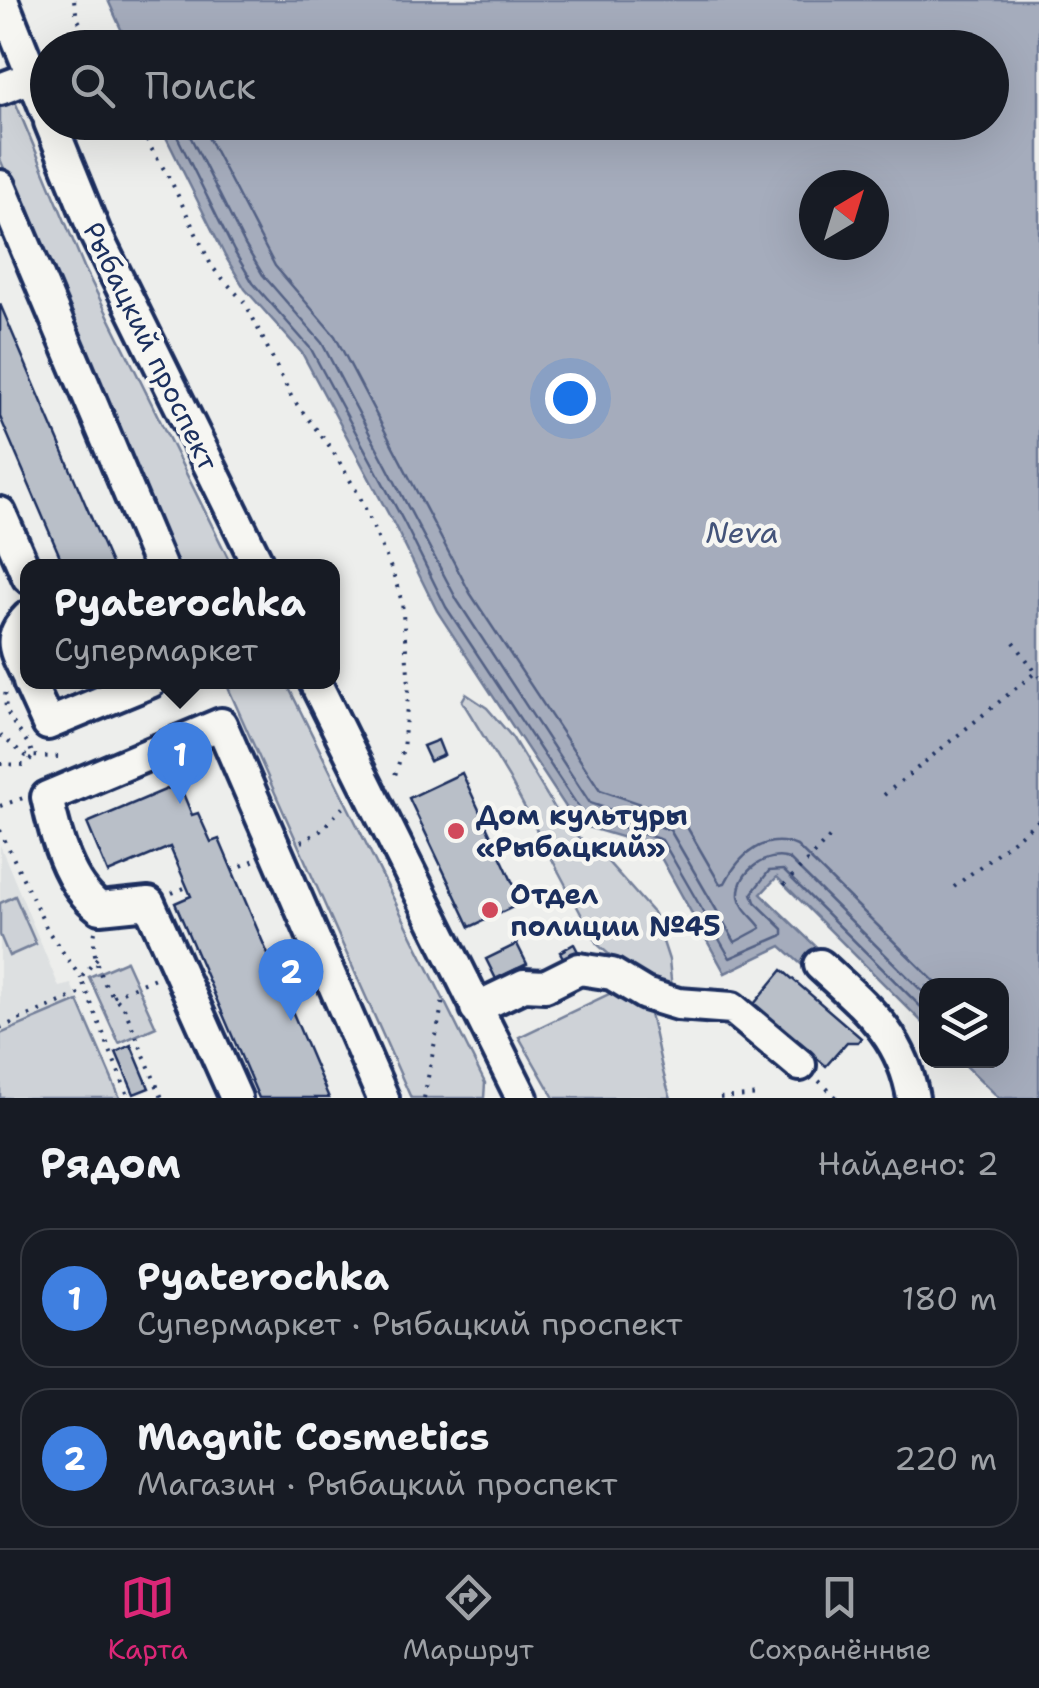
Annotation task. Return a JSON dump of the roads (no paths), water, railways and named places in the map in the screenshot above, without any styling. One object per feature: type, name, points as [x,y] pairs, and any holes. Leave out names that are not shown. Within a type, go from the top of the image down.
[{"type":"street","points":[[2,0],[30,72]]},
{"type":"street","points":[[0,90],[30,78]]},
{"type":"street","name":"Рыбацкий проспект","points":[[57,140],[95,234],[256,559]]},
{"type":"street","points":[[0,186],[7,221],[152,559]]},
{"type":"street","points":[[0,513],[20,559]]},
{"type":"street","points":[[20,626],[14,645],[20,672]]},
{"type":"street","points":[[27,689],[48,724],[133,689]]},
{"type":"street","points":[[319,689],[522,1098]]},
{"type":"street","points":[[236,1098],[150,903],[100,908],[82,895],[52,825],[47,798],[220,724],[382,1098]]},
{"type":"street","points":[[820,965],[893,1039],[909,1076],[912,1098]]},
{"type":"street","points":[[476,1008],[524,984],[545,986],[579,969],[612,974],[646,994],[678,1004],[732,1008],[800,1066]]},
{"type":"water","name":"Neva","points":[[108,0],[1039,0],[1039,1098],[999,1098],[968,1068],[1009,1068],[1009,978],[919,978],[919,1019],[777,877],[761,894],[827,957],[812,974],[781,946],[725,973],[655,847],[577,824],[437,611],[302,353],[245,289],[167,140],[1009,140],[1009,30],[121,30]]},
{"type":"place","name":"Pyaterochka","points":[[180,804]]},
{"type":"place","name":"Дом культуры «Рыбацкий»","points":[[456,831]]},
{"type":"place","name":"Отдел полиции №45","points":[[490,910]]},
{"type":"place","name":"Magnit Cosmetics","points":[[291,1021]]}]
